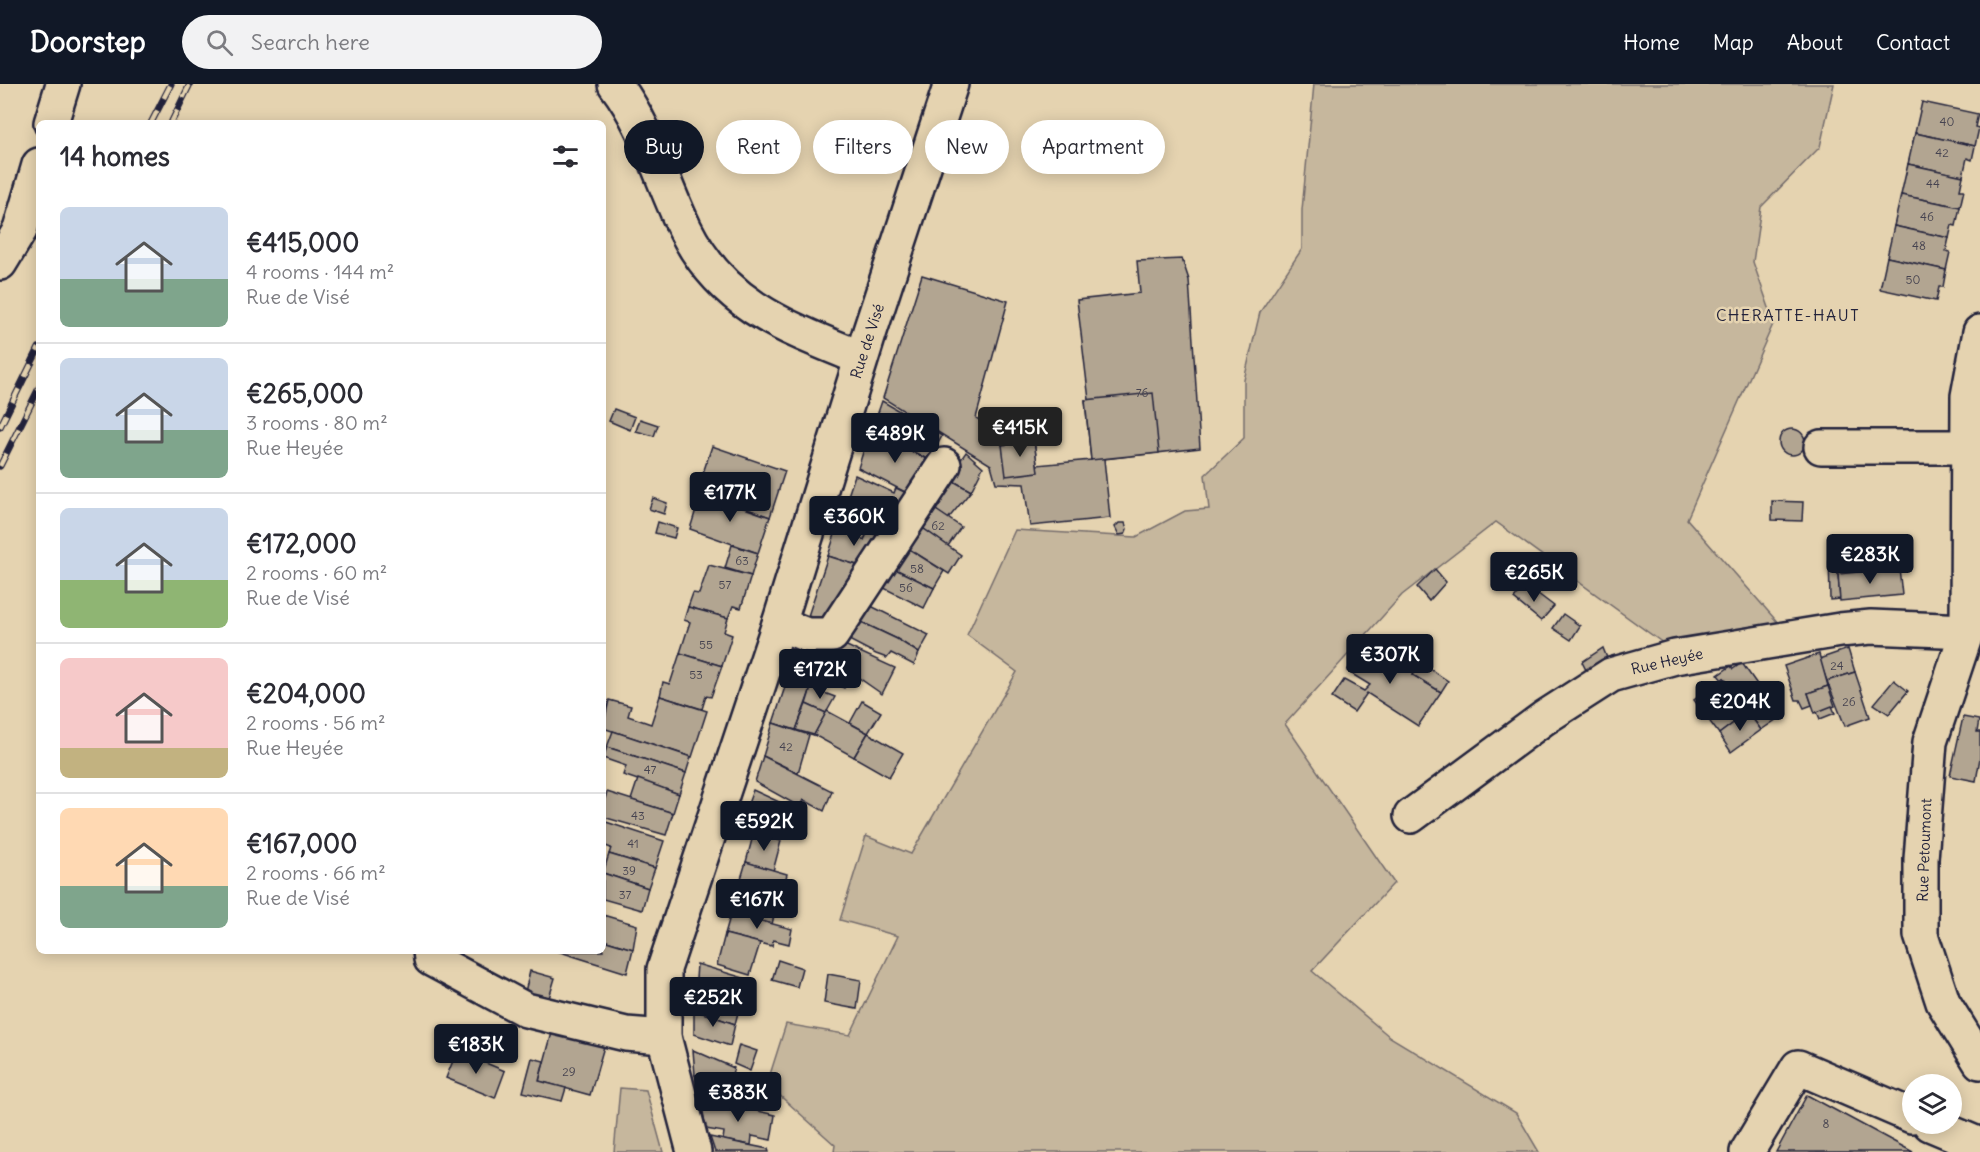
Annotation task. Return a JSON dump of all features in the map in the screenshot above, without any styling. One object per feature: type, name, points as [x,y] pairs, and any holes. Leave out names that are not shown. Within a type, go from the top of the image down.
[{"type":"street","points":[[52,120],[63,84]]},
{"type":"street","points":[[615,84],[633,107],[686,230],[713,272],[756,312],[787,329],[861,358]]},
{"type":"street","name":"Rue de Visé","points":[[694,1152],[664,1037],[664,969],[779,624],[861,358],[951,84]]},
{"type":"street","points":[[0,263],[20,230],[36,175]]},
{"type":"street","name":"Rue Petoumont","points":[[1980,332],[1968,396],[1967,631],[1930,742],[1921,860],[1921,935],[1942,1002],[1980,1062]]},
{"type":"street","points":[[1821,447],[1967,447]]},
{"type":"street","points":[[779,624],[807,635],[832,634],[944,465]]},
{"type":"street","name":"Rue Heyée","points":[[1411,816],[1544,718],[1611,675],[1675,657],[1851,629],[1907,627],[1967,631]]},
{"type":"street","points":[[430,954],[431,959],[526,1010],[626,1034],[664,1037]]},
{"type":"street","points":[[1747,1152],[1798,1067],[1902,1112]]},
{"type":"street","points":[[1954,1134],[1980,1145]]},
{"type":"shaded area","points":[[1314,84],[1834,84],[1820,147],[1761,207],[1753,262],[1774,322],[1687,519],[1788,634],[1663,643],[1496,522],[1402,595],[1285,724],[1394,883],[1312,971],[1390,1037],[1516,1113],[1539,1152],[834,1152],[835,1145],[767,1084],[786,1024],[850,1035],[898,936],[840,920],[866,836],[911,854],[1017,672],[967,635],[1015,530],[1136,537],[1185,511],[1209,509],[1205,475],[1244,438],[1244,380],[1260,312],[1302,249],[1302,210]]},
{"type":"shaded area","points":[[620,1088],[646,1090],[663,1152],[614,1152]]},
{"type":"building","points":[[1922,102],[1978,114],[1975,127],[1979,128],[1975,146],[1915,133]]},
{"type":"building","points":[[1915,133],[1975,146],[1972,160],[1967,158],[1963,176],[1908,164]]},
{"type":"building","points":[[1908,164],[1963,176],[1960,190],[1964,190],[1960,207],[1901,195]]},
{"type":"building","points":[[1901,195],[1960,207],[1956,226],[1952,225],[1949,238],[1894,226]]},
{"type":"building","points":[[1894,226],[1949,238],[1946,251],[1950,252],[1946,270],[1887,257]]},
{"type":"building","points":[[1887,257],[1946,270],[1943,287],[1939,287],[1936,301],[1880,289]]},
{"type":"building","points":[[1182,259],[1189,280],[1200,448],[1104,459],[1110,518],[1030,526],[1024,484],[996,483],[991,465],[883,398],[922,275],[1008,301],[976,418],[999,432],[1002,445],[1034,440],[1037,465],[1091,460],[1085,400],[1089,400],[1077,300],[1140,293],[1137,261]]},
{"type":"building","points":[[1153,393],[1159,453],[1091,460],[1085,400]]},
{"type":"building","points":[[882,401],[942,436],[929,460],[872,430]]},
{"type":"building","points":[[614,409],[635,417],[630,430],[609,421]]},
{"type":"building","points":[[640,419],[658,425],[654,436],[636,431]]},
{"type":"building","points":[[1792,429],[1801,433],[1805,442],[1801,451],[1792,455],[1783,451],[1779,442],[1783,433]]},
{"type":"building","points":[[870,430],[938,465],[915,497],[858,468]]},
{"type":"building","points":[[1034,440],[1038,472],[1006,476],[1002,445]]},
{"type":"building","points":[[712,446],[785,471],[770,517],[697,491]]},
{"type":"building","points":[[966,452],[983,467],[971,491],[948,478]]},
{"type":"building","points":[[855,475],[894,493],[896,488],[915,497],[883,537],[868,532],[864,540],[837,528]]},
{"type":"building","points":[[948,478],[971,491],[948,519],[927,504]]},
{"type":"building","points":[[701,493],[770,517],[758,553],[690,529]]},
{"type":"building","points":[[653,498],[667,503],[664,514],[649,509]]},
{"type":"building","points":[[1772,501],[1803,502],[1802,521],[1772,520]]},
{"type":"building","points":[[927,504],[961,527],[948,546],[914,522]]},
{"type":"building","points":[[658,522],[677,528],[674,538],[655,533]]},
{"type":"building","points":[[914,522],[961,555],[949,574],[901,544]]},
{"type":"building","points":[[1119,523],[1125,523],[1127,529],[1125,534],[1119,535],[1115,527]]},
{"type":"building","points":[[837,528],[864,540],[868,532],[883,537],[863,567],[828,556]]},
{"type":"building","points":[[901,544],[944,571],[934,588],[889,566]]},
{"type":"building","points":[[732,545],[758,553],[751,576],[725,568]]},
{"type":"building","points":[[1897,548],[1901,572],[1899,568],[1838,574],[1840,599],[1830,600],[1829,554]]},
{"type":"building","points":[[828,556],[863,567],[822,622],[808,616]]},
{"type":"building","points":[[709,565],[751,576],[741,608],[733,606],[728,618],[688,607],[693,593],[699,594]]},
{"type":"building","points":[[889,566],[934,588],[924,608],[878,585]]},
{"type":"building","points":[[1899,568],[1902,595],[1840,601],[1838,574]]},
{"type":"building","points":[[1435,569],[1446,582],[1429,601],[1417,587]]},
{"type":"building","points":[[1525,584],[1554,606],[1541,621],[1514,599]]},
{"type":"building","points":[[867,604],[929,635],[919,653],[897,639],[859,621]]},
{"type":"building","points":[[688,607],[728,618],[724,632],[732,635],[722,666],[680,653],[690,622],[684,620]]},
{"type":"building","points":[[1563,614],[1580,626],[1571,640],[1553,628]]},
{"type":"building","points":[[859,621],[897,639],[919,653],[914,665],[891,653],[887,658],[876,654],[849,640]]},
{"type":"building","points":[[838,642],[895,668],[882,694],[856,676],[826,663]]},
{"type":"building","points":[[1388,642],[1421,663],[1413,675],[1441,692],[1418,726],[1367,693],[1354,712],[1332,698],[1344,680],[1364,691],[1370,685],[1347,671],[1360,652],[1375,662]]},
{"type":"building","points":[[1603,648],[1609,663],[1588,674],[1582,662]]},
{"type":"building","points":[[1848,649],[1855,672],[1827,681],[1819,659]]},
{"type":"building","points":[[680,653],[722,666],[711,697],[706,696],[702,709],[660,696],[663,682],[670,684]]},
{"type":"building","points":[[1819,654],[1828,686],[1808,693],[1812,705],[1804,708],[1800,700],[1796,700],[1784,666]]},
{"type":"building","points":[[826,663],[850,674],[844,688],[822,677]]},
{"type":"building","points":[[1421,663],[1448,681],[1441,692],[1413,675]]},
{"type":"building","points":[[1742,663],[1780,717],[1761,730],[1724,678],[1722,680],[1718,675],[1731,666],[1733,669]]},
{"type":"building","points":[[790,672],[814,680],[796,730],[773,723]]},
{"type":"building","points":[[1855,672],[1870,717],[1845,726],[1827,681]]},
{"type":"building","points":[[1724,678],[1748,712],[1719,734],[1694,700]]},
{"type":"building","points":[[1894,680],[1908,691],[1889,714],[1874,704]]},
{"type":"building","points":[[1828,686],[1835,706],[1815,713],[1808,693]]},
{"type":"building","points":[[811,688],[835,697],[826,713],[806,704]]},
{"type":"building","points":[[660,696],[707,711],[692,757],[606,729],[609,700],[631,706],[628,716],[651,724]]},
{"type":"building","points":[[862,701],[881,712],[868,733],[850,723]]},
{"type":"building","points":[[806,704],[826,713],[814,735],[796,730]]},
{"type":"building","points":[[1832,706],[1835,713],[1820,719],[1817,712]]},
{"type":"building","points":[[827,711],[868,733],[854,757],[814,735]]},
{"type":"building","points":[[1748,712],[1761,730],[1731,752],[1719,734]]},
{"type":"building","points":[[1963,717],[1979,720],[1977,732],[1980,732],[1980,758],[1976,781],[1950,776]]},
{"type":"building","points":[[773,723],[809,735],[798,773],[763,756]]},
{"type":"building","points":[[613,731],[691,757],[686,773],[607,747]]},
{"type":"building","points":[[868,733],[903,753],[889,777],[854,757]]},
{"type":"building","points":[[607,747],[686,773],[679,794],[623,775],[626,766],[606,759]]},
{"type":"building","points":[[763,756],[832,791],[824,811],[804,800],[800,807],[755,782]]},
{"type":"building","points":[[638,779],[679,794],[673,813],[631,800]]},
{"type":"building","points":[[753,790],[805,814],[797,833],[745,812]]},
{"type":"building","points":[[607,792],[673,813],[666,835],[606,818]]},
{"type":"building","points":[[606,822],[664,841],[655,868],[609,854],[611,848],[606,846]]},
{"type":"building","points":[[754,832],[781,841],[773,871],[746,862]]},
{"type":"building","points":[[609,854],[655,868],[648,888],[606,874]]},
{"type":"building","points":[[746,862],[787,874],[779,905],[737,892]]},
{"type":"building","points":[[606,874],[648,888],[642,910],[606,900]]},
{"type":"building","points":[[737,892],[777,903],[772,924],[731,913]]},
{"type":"building","points":[[731,913],[792,929],[789,944],[773,940],[772,946],[725,934]]},
{"type":"building","points":[[606,916],[637,925],[633,949],[606,941]]},
{"type":"building","points":[[725,934],[760,943],[750,975],[717,965]]},
{"type":"building","points":[[606,941],[633,949],[627,973],[567,954],[606,954]]},
{"type":"building","points":[[778,960],[802,968],[797,987],[772,980]]},
{"type":"building","points":[[697,964],[747,979],[735,1024],[694,1010]]},
{"type":"building","points":[[530,971],[555,978],[549,998],[525,992]]},
{"type":"building","points":[[828,974],[861,980],[857,1009],[824,1003]]},
{"type":"building","points":[[694,1010],[735,1024],[730,1046],[694,1034]]},
{"type":"building","points":[[553,1029],[605,1043],[590,1095],[539,1081]]},
{"type":"building","points":[[739,1045],[757,1051],[750,1071],[734,1064]]},
{"type":"building","points":[[693,1050],[734,1068],[728,1085],[695,1075]]},
{"type":"building","points":[[457,1051],[505,1071],[495,1098],[446,1078]]},
{"type":"building","points":[[532,1058],[544,1061],[539,1081],[566,1088],[562,1101],[523,1092]]},
{"type":"building","points":[[695,1075],[738,1089],[737,1106],[729,1104],[729,1108],[701,1101]]},
{"type":"building","points":[[1807,1095],[1913,1152],[1776,1152]]},
{"type":"building","points":[[701,1101],[729,1108],[729,1104],[775,1115],[771,1140],[752,1136],[751,1145],[723,1140],[724,1132],[706,1129]]},
{"type":"building","points":[[710,1137],[768,1149],[769,1152],[715,1152]]},
{"type":"railway","points":[[153,120],[171,84]]},
{"type":"railway","points":[[172,120],[190,84]]},
{"type":"railway","points":[[0,427],[36,354]]},
{"type":"railway","points":[[0,466],[36,394]]},
{"type":"district","name":"CHERATTE-HAUT","points":[[1788,315]]}]
